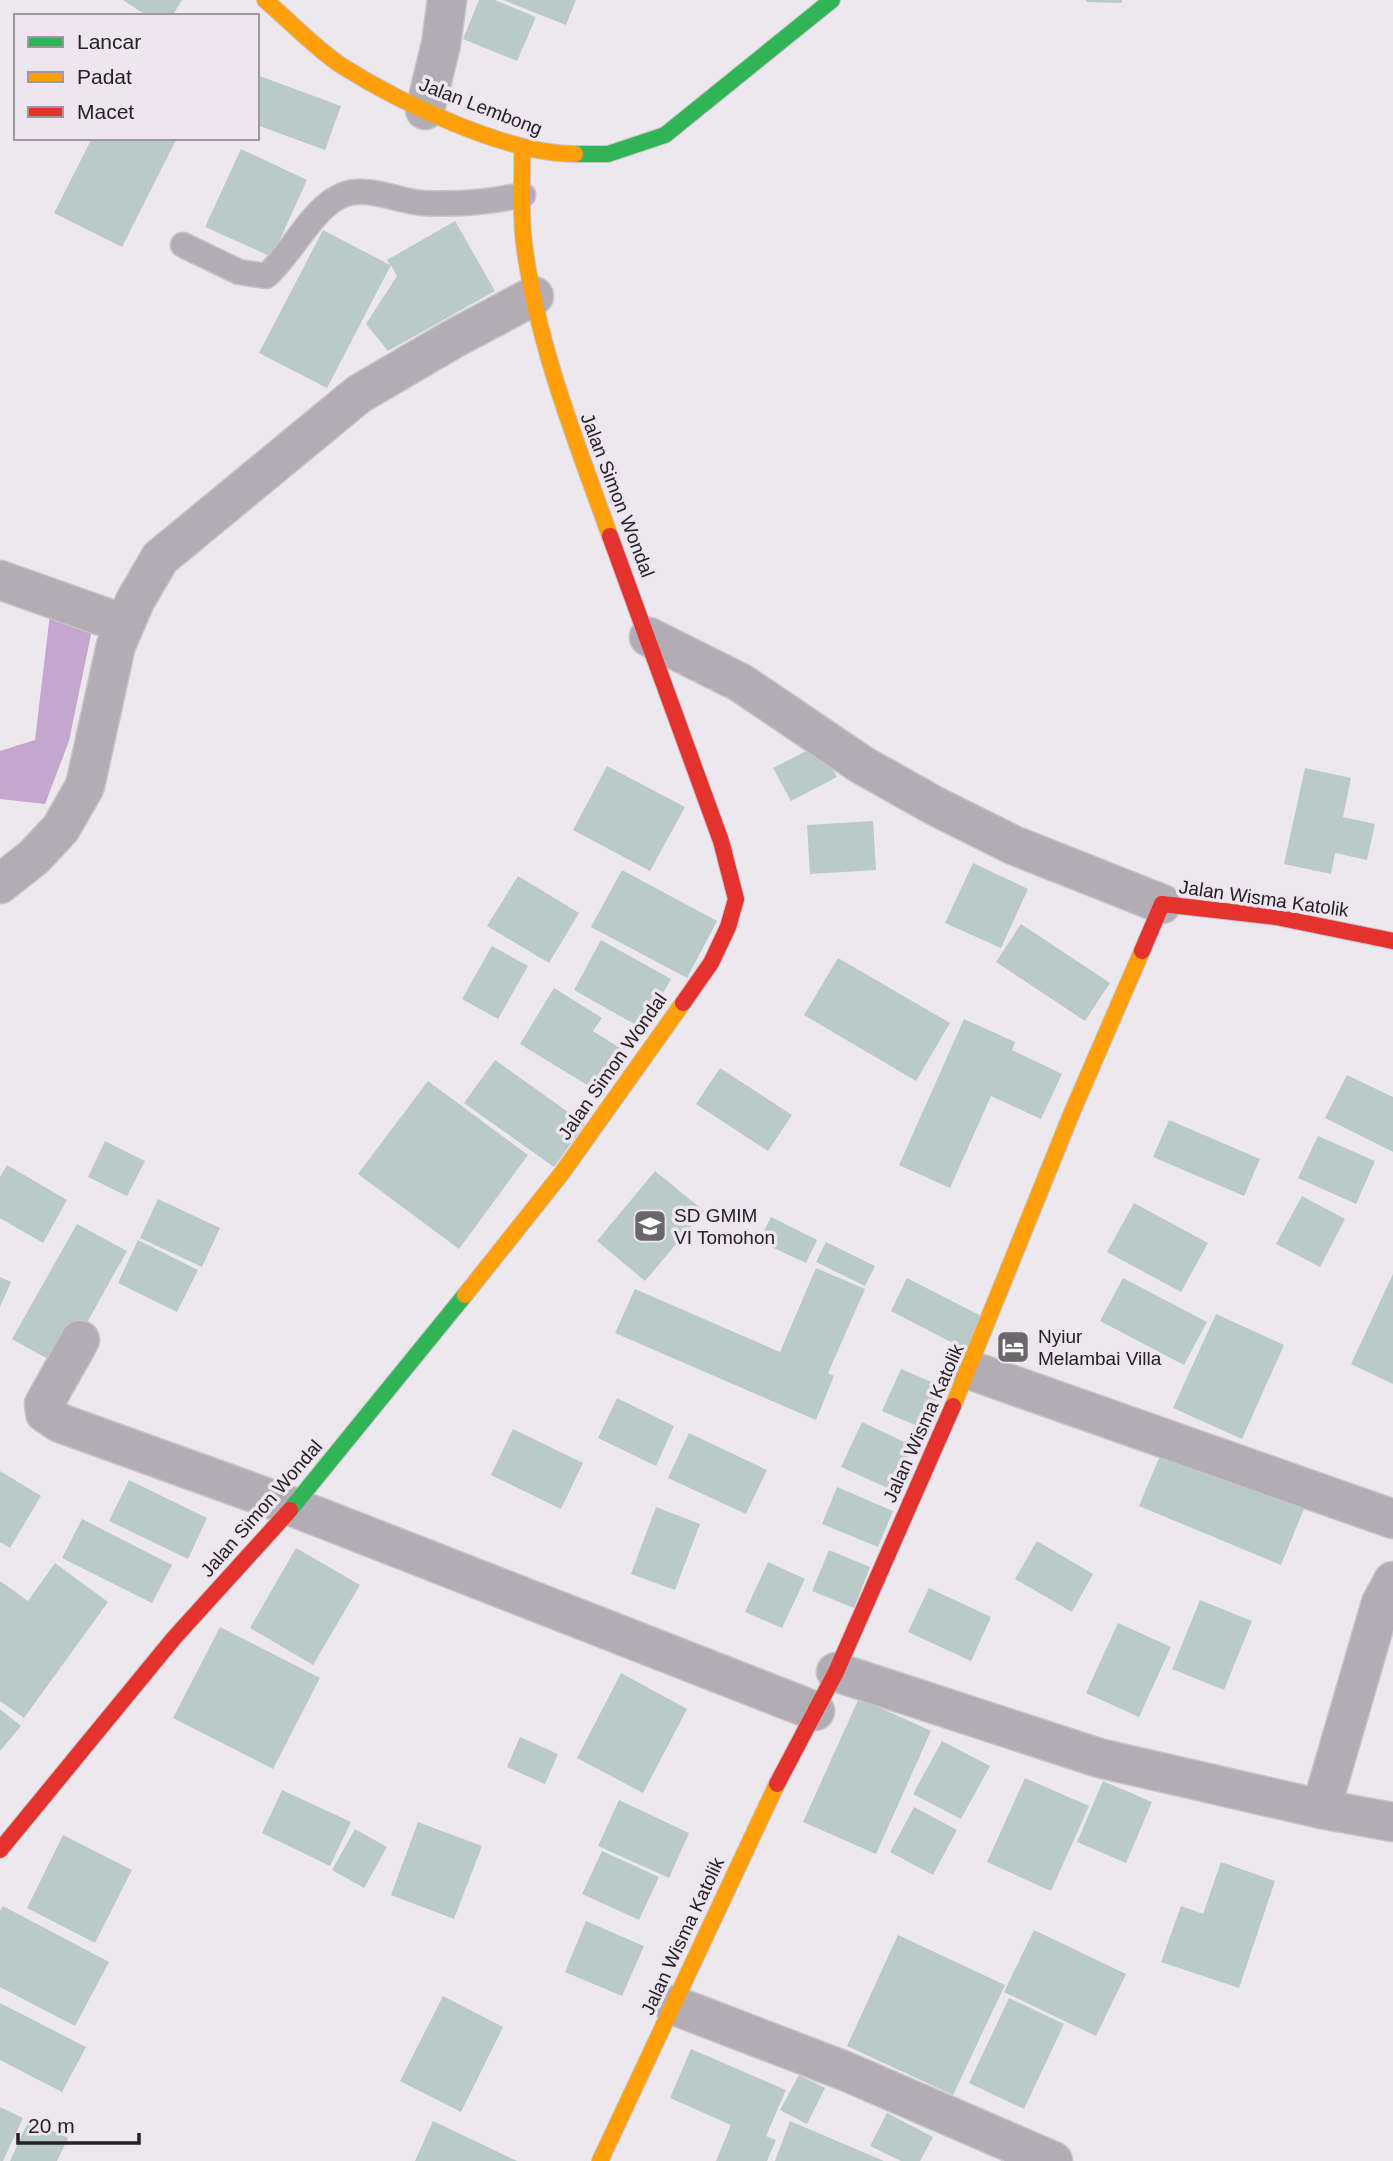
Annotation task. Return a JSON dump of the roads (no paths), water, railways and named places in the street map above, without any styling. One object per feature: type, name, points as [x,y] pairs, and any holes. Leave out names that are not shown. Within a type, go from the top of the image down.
[{"type":"street","name":"Jalan Lembong","points":[[265,0],[341,65],[425,110],[522,147],[553,154],[608,154],[665,135],[832,0]]},
{"type":"street","points":[[425,110],[441,44],[447,0]]},
{"type":"street","name":"Jalan Simon Wondal","points":[[0,1850],[174,1638],[293,1507],[562,1173],[711,963],[728,927],[736,899],[721,841],[649,637],[565,415],[534,296],[524,242],[522,147]]},
{"type":"street","points":[[0,884],[34,858],[61,828],[85,786],[116,645],[124,624],[160,558],[359,394],[534,296]]},
{"type":"street","points":[[0,580],[124,624]]},
{"type":"street","points":[[649,637],[708,663],[862,765],[935,806],[1013,845],[1162,904]]},
{"type":"street","name":"Jalan Wisma Katolik","points":[[600,2161],[755,1827],[836,1672],[970,1370],[1073,1110],[1162,904],[1276,917],[1393,941]]},
{"type":"street","points":[[80,1340],[44,1404],[45,1413],[51,1418],[78,1432],[293,1507],[815,1711]]},
{"type":"street","points":[[970,1370],[1393,1519]]},
{"type":"street","points":[[1321,1809],[1381,1604],[1393,1581]]},
{"type":"street","points":[[836,1672],[1099,1758],[1321,1809],[1393,1822]]},
{"type":"street","points":[[673,2005],[845,2071],[1053,2161]]},
{"type":"lane","points":[[183,245],[239,272],[266,276],[283,262],[318,214],[343,195],[363,192],[419,202],[479,204],[523,195]]},
{"type":"place","name":"SD GMIM VI Tomohon","points":[[650,1226]]},
{"type":"place","name":"Nyiur Melambai Villa","points":[[1013,1347]]}]
